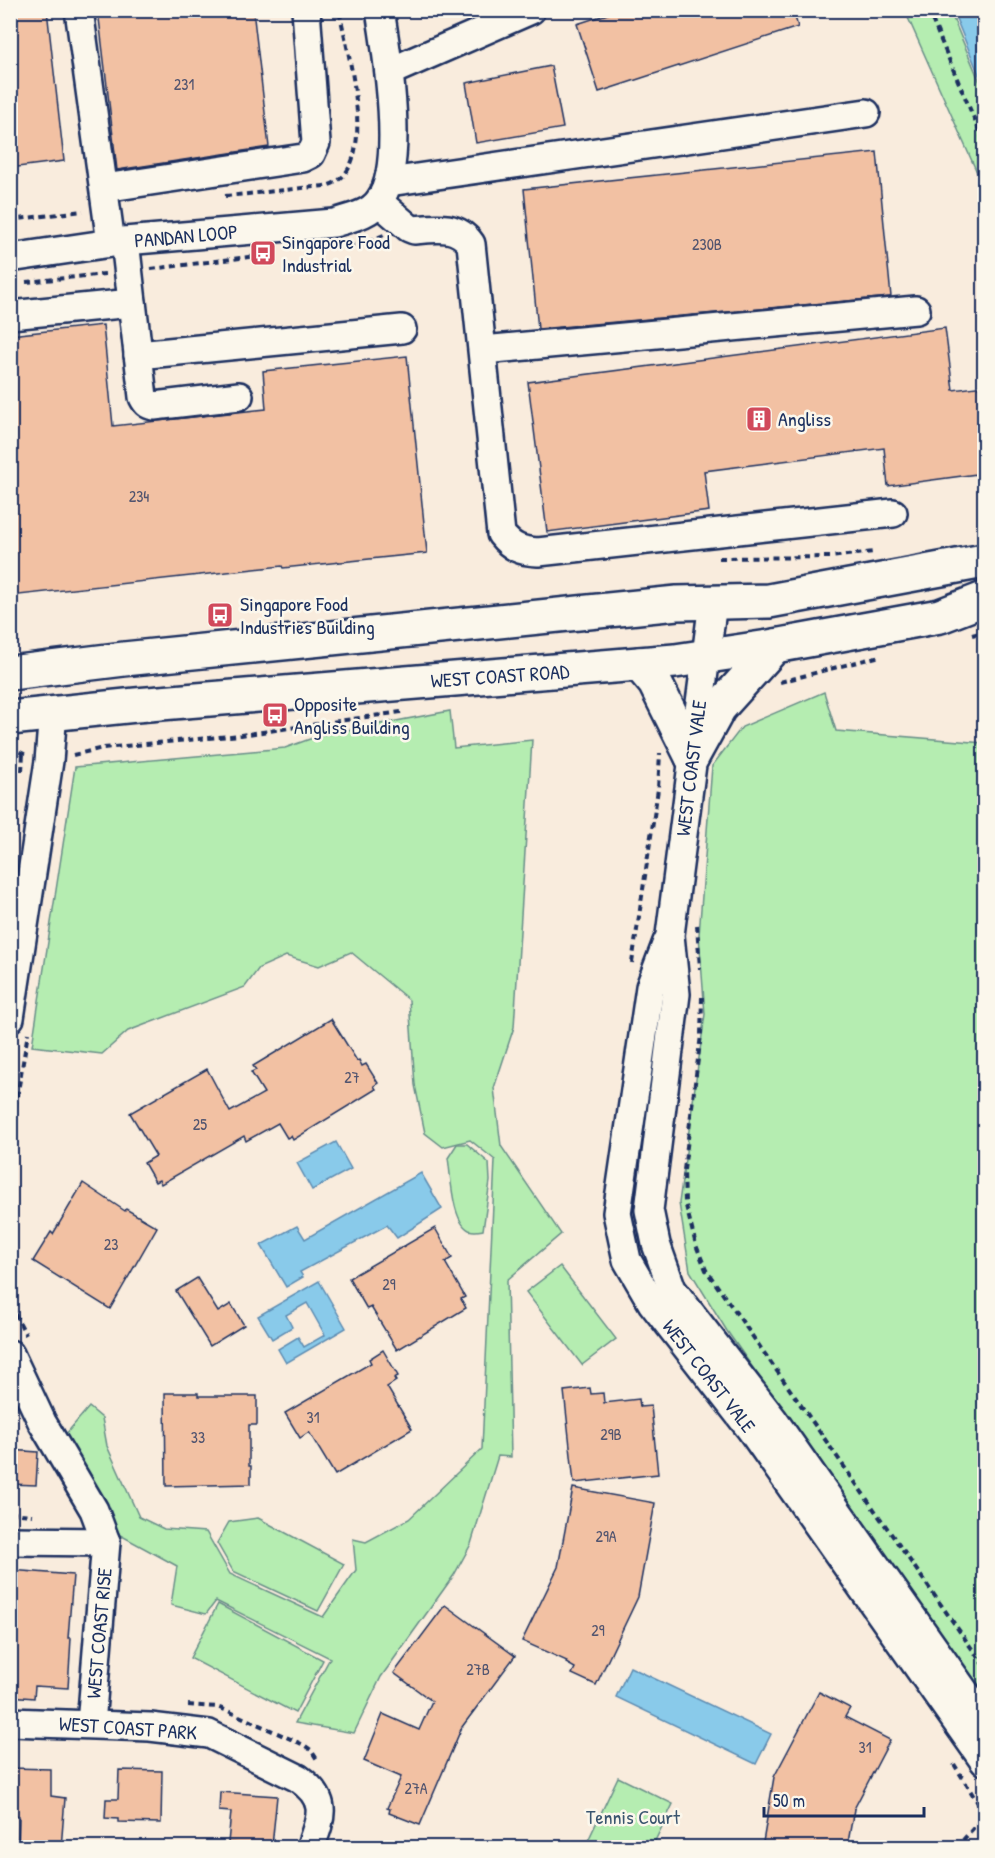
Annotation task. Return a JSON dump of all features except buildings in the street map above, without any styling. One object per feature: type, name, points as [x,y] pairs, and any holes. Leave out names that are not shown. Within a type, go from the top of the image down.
[{"type":"main road","points":[[10,673],[124,659],[677,603],[769,601],[984,561]]},
{"type":"main road","name":"WEST COAST ROAD","points":[[10,718],[53,712],[639,664],[706,656],[940,616],[984,598]]},
{"type":"main road","points":[[692,757],[719,708],[775,646]]},
{"type":"main road","points":[[639,664],[655,683],[692,757]]},
{"type":"street","points":[[79,10],[104,188],[132,303],[143,397],[149,405],[239,396]]},
{"type":"street","points":[[104,188],[303,158],[311,154],[316,143],[306,10]]},
{"type":"street","points":[[380,10],[390,72],[393,153],[384,192],[409,228],[414,230],[448,228],[466,238],[471,244],[501,534],[509,545],[518,550],[538,552],[893,513]]},
{"type":"street","points":[[390,72],[531,10]]},
{"type":"street","points":[[384,192],[866,113]]},
{"type":"street","name":"PANDAN LOOP","points":[[10,258],[118,242],[334,223],[366,212],[384,192]]},
{"type":"street","points":[[10,315],[132,303]]},
{"type":"street","points":[[483,350],[916,310]]},
{"type":"street","points":[[138,355],[402,329]]},
{"type":"street","name":"WEST COAST VALE","points":[[713,602],[670,935],[676,994],[649,1210],[656,1244],[672,1289],[773,1419],[984,1719]]},
{"type":"street","points":[[10,1018],[49,761],[53,712]]},
{"type":"street","name":"WEST COAST VALE","points":[[670,935],[650,987],[616,1213],[627,1260],[652,1303],[751,1430],[984,1761]]},
{"type":"street","name":"WEST COAST RISE","points":[[10,1354],[42,1422],[94,1510],[106,1542],[91,1724]]},
{"type":"street","name":"WEST COAST RISE","points":[[10,1541],[106,1542]]},
{"type":"street","name":"WEST COAST PARK","points":[[10,1722],[91,1724],[209,1734],[298,1778],[311,1788],[320,1800],[321,1814],[310,1848]]},
{"type":"path","points":[[928,10],[984,142]]},
{"type":"path","points":[[716,558],[831,557],[875,552]]},
{"type":"path","points":[[10,747],[35,761],[49,761],[103,748],[241,735],[409,711]]},
{"type":"path","points":[[632,966],[658,789],[659,743]]},
{"type":"path","points":[[697,920],[700,974]]},
{"type":"path","points":[[702,995],[701,1035],[684,1170],[685,1202],[696,1245],[706,1270],[984,1666]]},
{"type":"path","points":[[10,1513],[41,1516]]},
{"type":"path","points":[[956,1848],[984,1816]]},
{"type":"green space","points":[[905,11],[950,11],[984,92],[984,188]]},
{"type":"green space","points":[[824,692],[836,731],[984,743],[984,1696],[727,1331],[690,1271],[679,1203],[705,1014],[699,935],[712,766],[742,727]]},
{"type":"green space","points":[[450,711],[454,748],[532,740],[514,1027],[494,1088],[501,1146],[561,1234],[507,1280],[511,1457],[498,1456],[471,1544],[454,1575],[381,1677],[354,1733],[295,1723],[330,1658],[216,1601],[206,1614],[171,1605],[177,1566],[120,1535],[65,1435],[89,1407],[102,1418],[107,1446],[139,1517],[164,1529],[206,1532],[230,1574],[323,1617],[356,1570],[353,1539],[366,1542],[409,1519],[482,1449],[495,1160],[470,1140],[443,1147],[425,1133],[415,1085],[409,1000],[351,952],[319,966],[286,956],[259,968],[245,987],[128,1031],[102,1054],[32,1046],[75,767],[285,748],[321,735]]},
{"type":"green space","points":[[457,1144],[467,1144],[489,1163],[490,1181],[483,1230],[469,1230],[459,1218],[451,1187],[448,1158]]},
{"type":"green space","points":[[560,1266],[616,1339],[582,1365],[526,1292]]},
{"type":"green space","points":[[258,1518],[344,1564],[318,1611],[233,1571],[217,1543],[229,1522]]},
{"type":"green space","points":[[218,1604],[323,1660],[295,1713],[190,1658]]},
{"type":"green space","name":"Tennis Court","points":[[618,1777],[673,1804],[652,1847],[585,1847]]},
{"type":"water","points":[[953,11],[984,11],[984,87]]},
{"type":"water","points":[[336,1142],[351,1169],[312,1190],[297,1163]]},
{"type":"water","points":[[421,1173],[442,1209],[397,1238],[387,1225],[300,1272],[303,1277],[286,1287],[261,1245],[297,1226],[305,1239]]},
{"type":"water","points":[[319,1281],[346,1328],[286,1363],[278,1349],[298,1337],[304,1347],[325,1335],[307,1303],[286,1315],[292,1327],[272,1339],[258,1316]]},
{"type":"water","points":[[630,1667],[771,1734],[756,1764],[616,1697]]},
{"type":"place","name":"Singapore Food Industrial","points":[[263,253]]},
{"type":"place","name":"Angliss","points":[[759,419]]},
{"type":"place","name":"Singapore Food Industries Building","points":[[220,615]]},
{"type":"place","name":"Opposite Angliss Building","points":[[275,715]]}]
